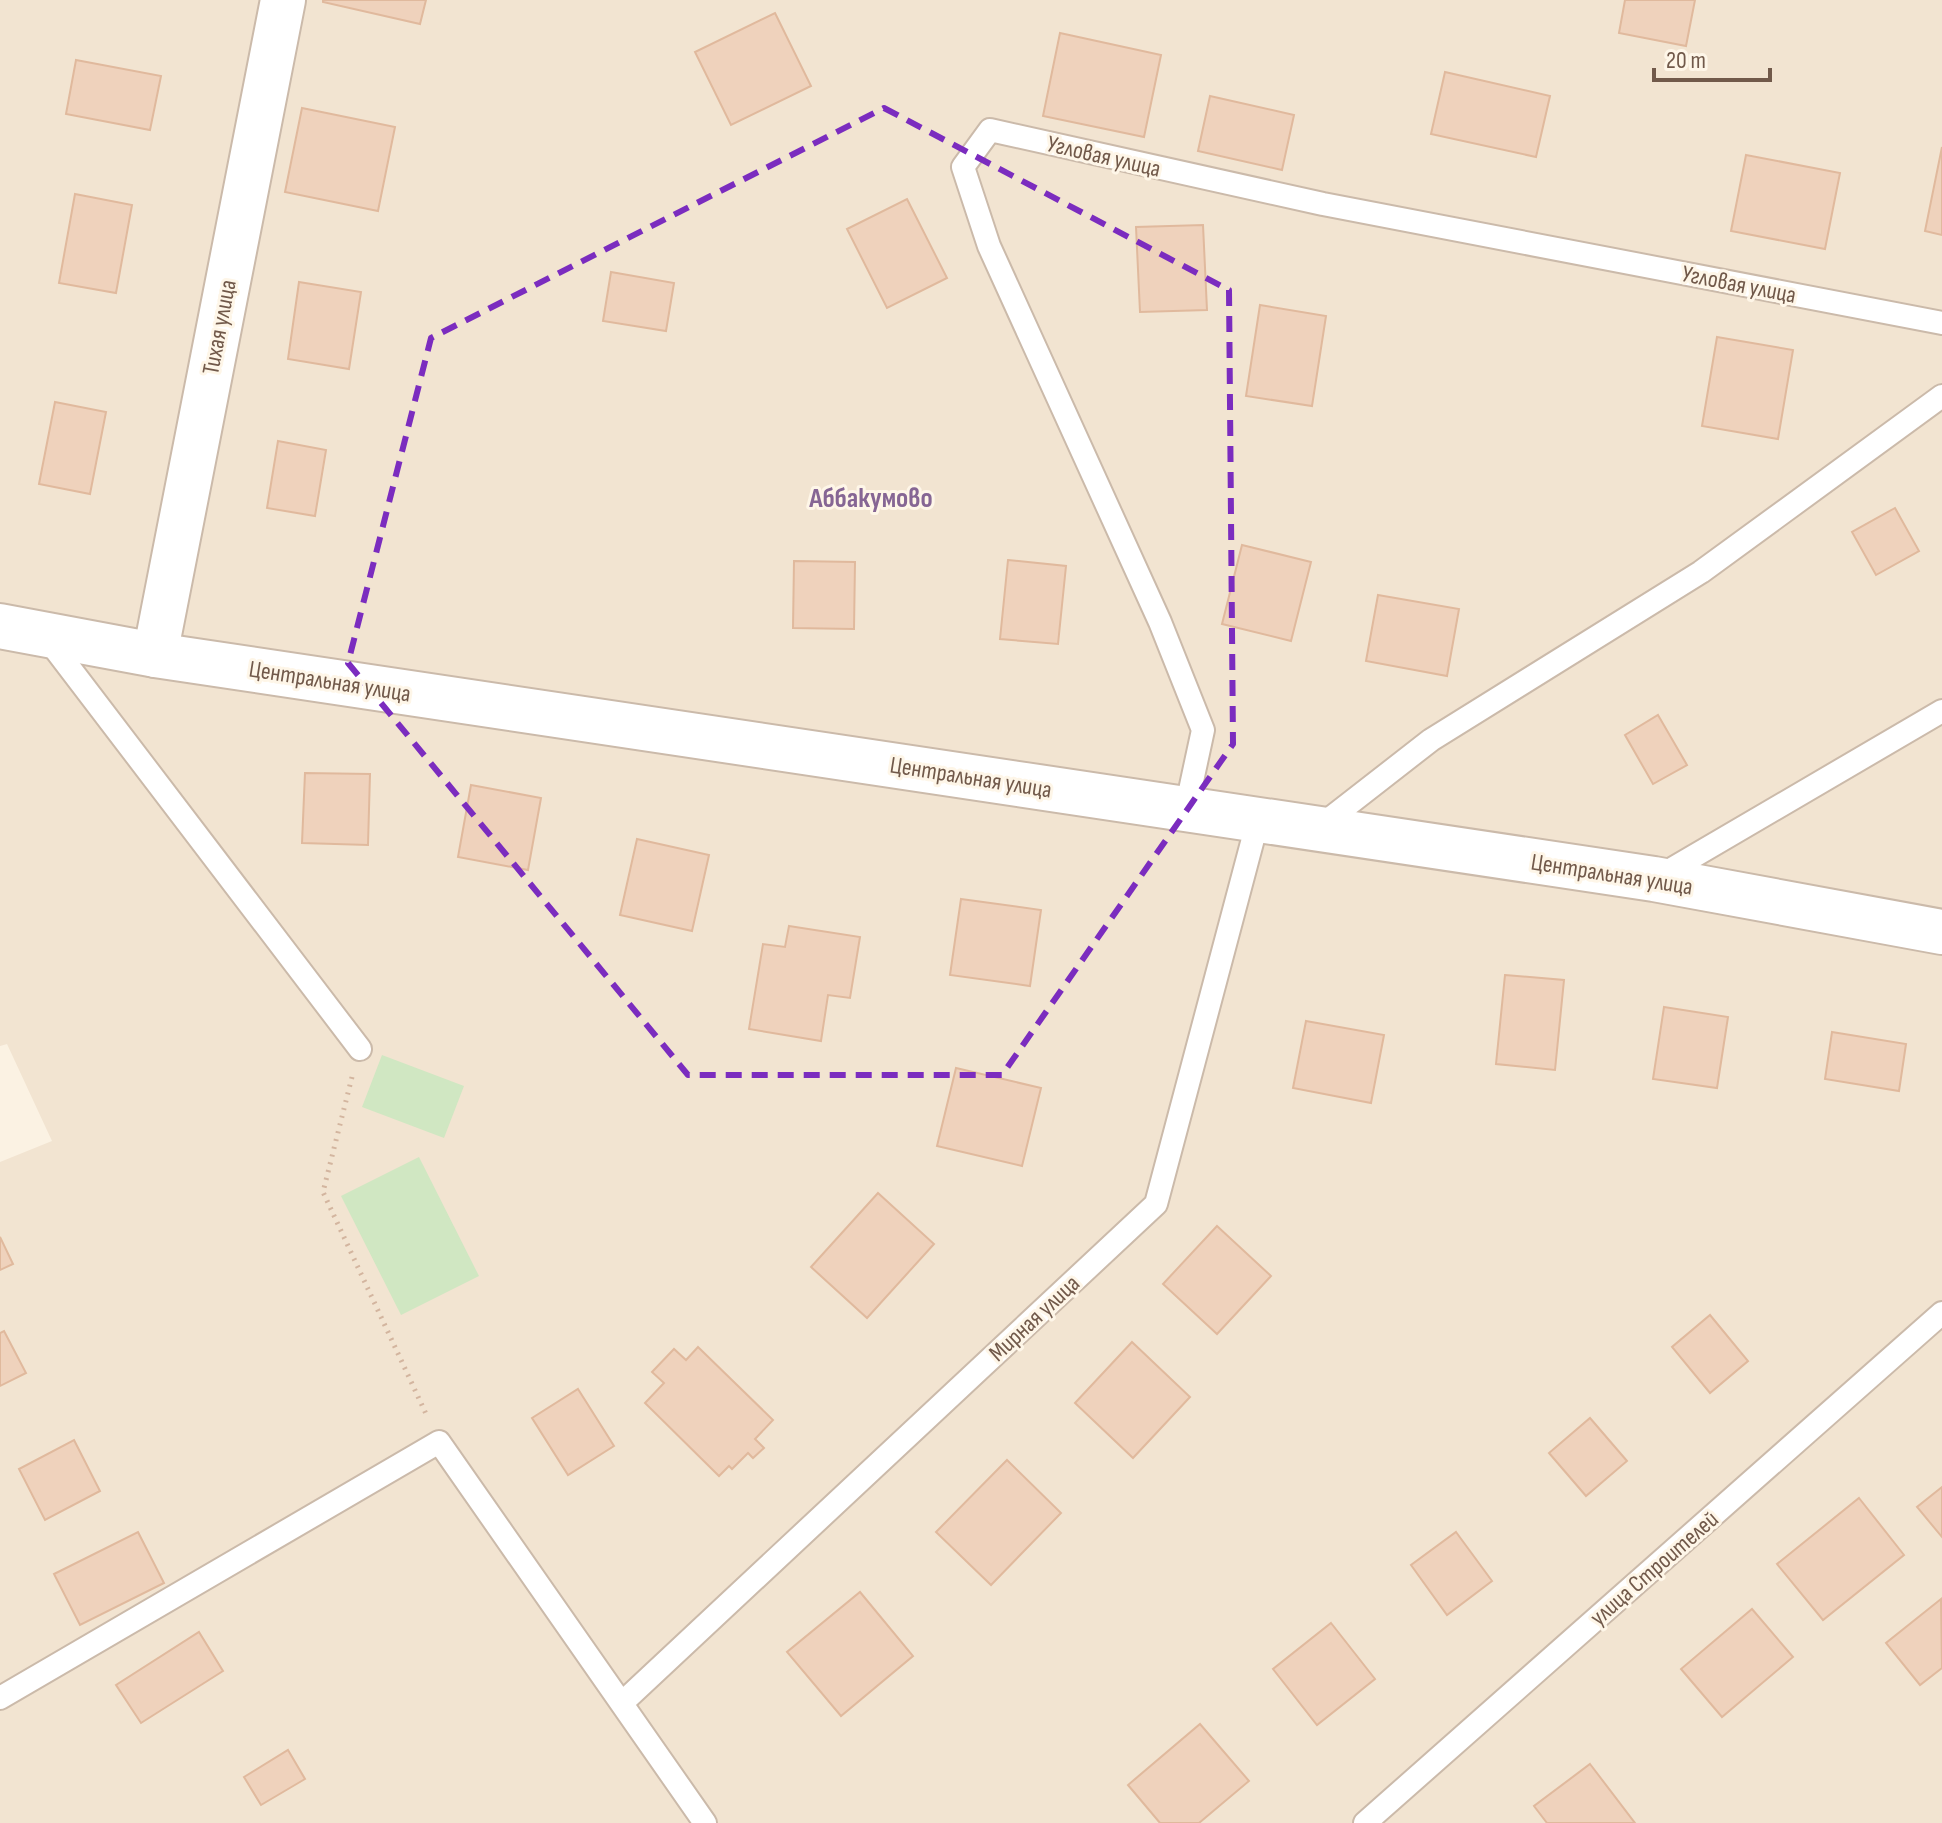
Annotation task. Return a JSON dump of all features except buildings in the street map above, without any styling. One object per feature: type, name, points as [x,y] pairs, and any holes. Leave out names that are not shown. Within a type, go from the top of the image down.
[{"type":"street","name":"Тихая улица","points":[[155,655],[283,0]]},
{"type":"street","name":"Центральная улица","points":[[0,626],[155,655],[1654,879],[1942,932]]},
{"type":"lane","name":"Угловая улица","points":[[1186,809],[1203,730],[1160,622],[989,246],[963,167],[990,130],[1323,204],[1942,323]]},
{"type":"lane","points":[[1317,828],[1431,740],[1701,572],[1942,396]]},
{"type":"lane","points":[[43,633],[360,1049]]},
{"type":"lane","points":[[1654,879],[1942,711]]},
{"type":"lane","name":"Мирная улица","points":[[622,1703],[1156,1204],[1258,820]]},
{"type":"lane","name":"улица Строителей","points":[[1365,1823],[1942,1313]]},
{"type":"lane","points":[[0,1698],[439,1442],[705,1823]]},
{"type":"path","points":[[360,1049],[323,1192],[439,1442]]},
{"type":"highlighted area","points":[[884,108],[1229,290],[1233,744],[1002,1075],[688,1075],[348,663],[431,338]]},
{"type":"shaded area","points":[[0,0],[1942,0],[1942,1823],[0,1823],[0,1162],[52,1141],[7,1044],[0,1046]]},
{"type":"green space","points":[[382,1055],[464,1086],[444,1138],[362,1107]]},
{"type":"green space","points":[[419,1157],[479,1276],[401,1315],[341,1196]]},
{"type":"district","name":"Аббакумово","points":[[871,497]]}]
